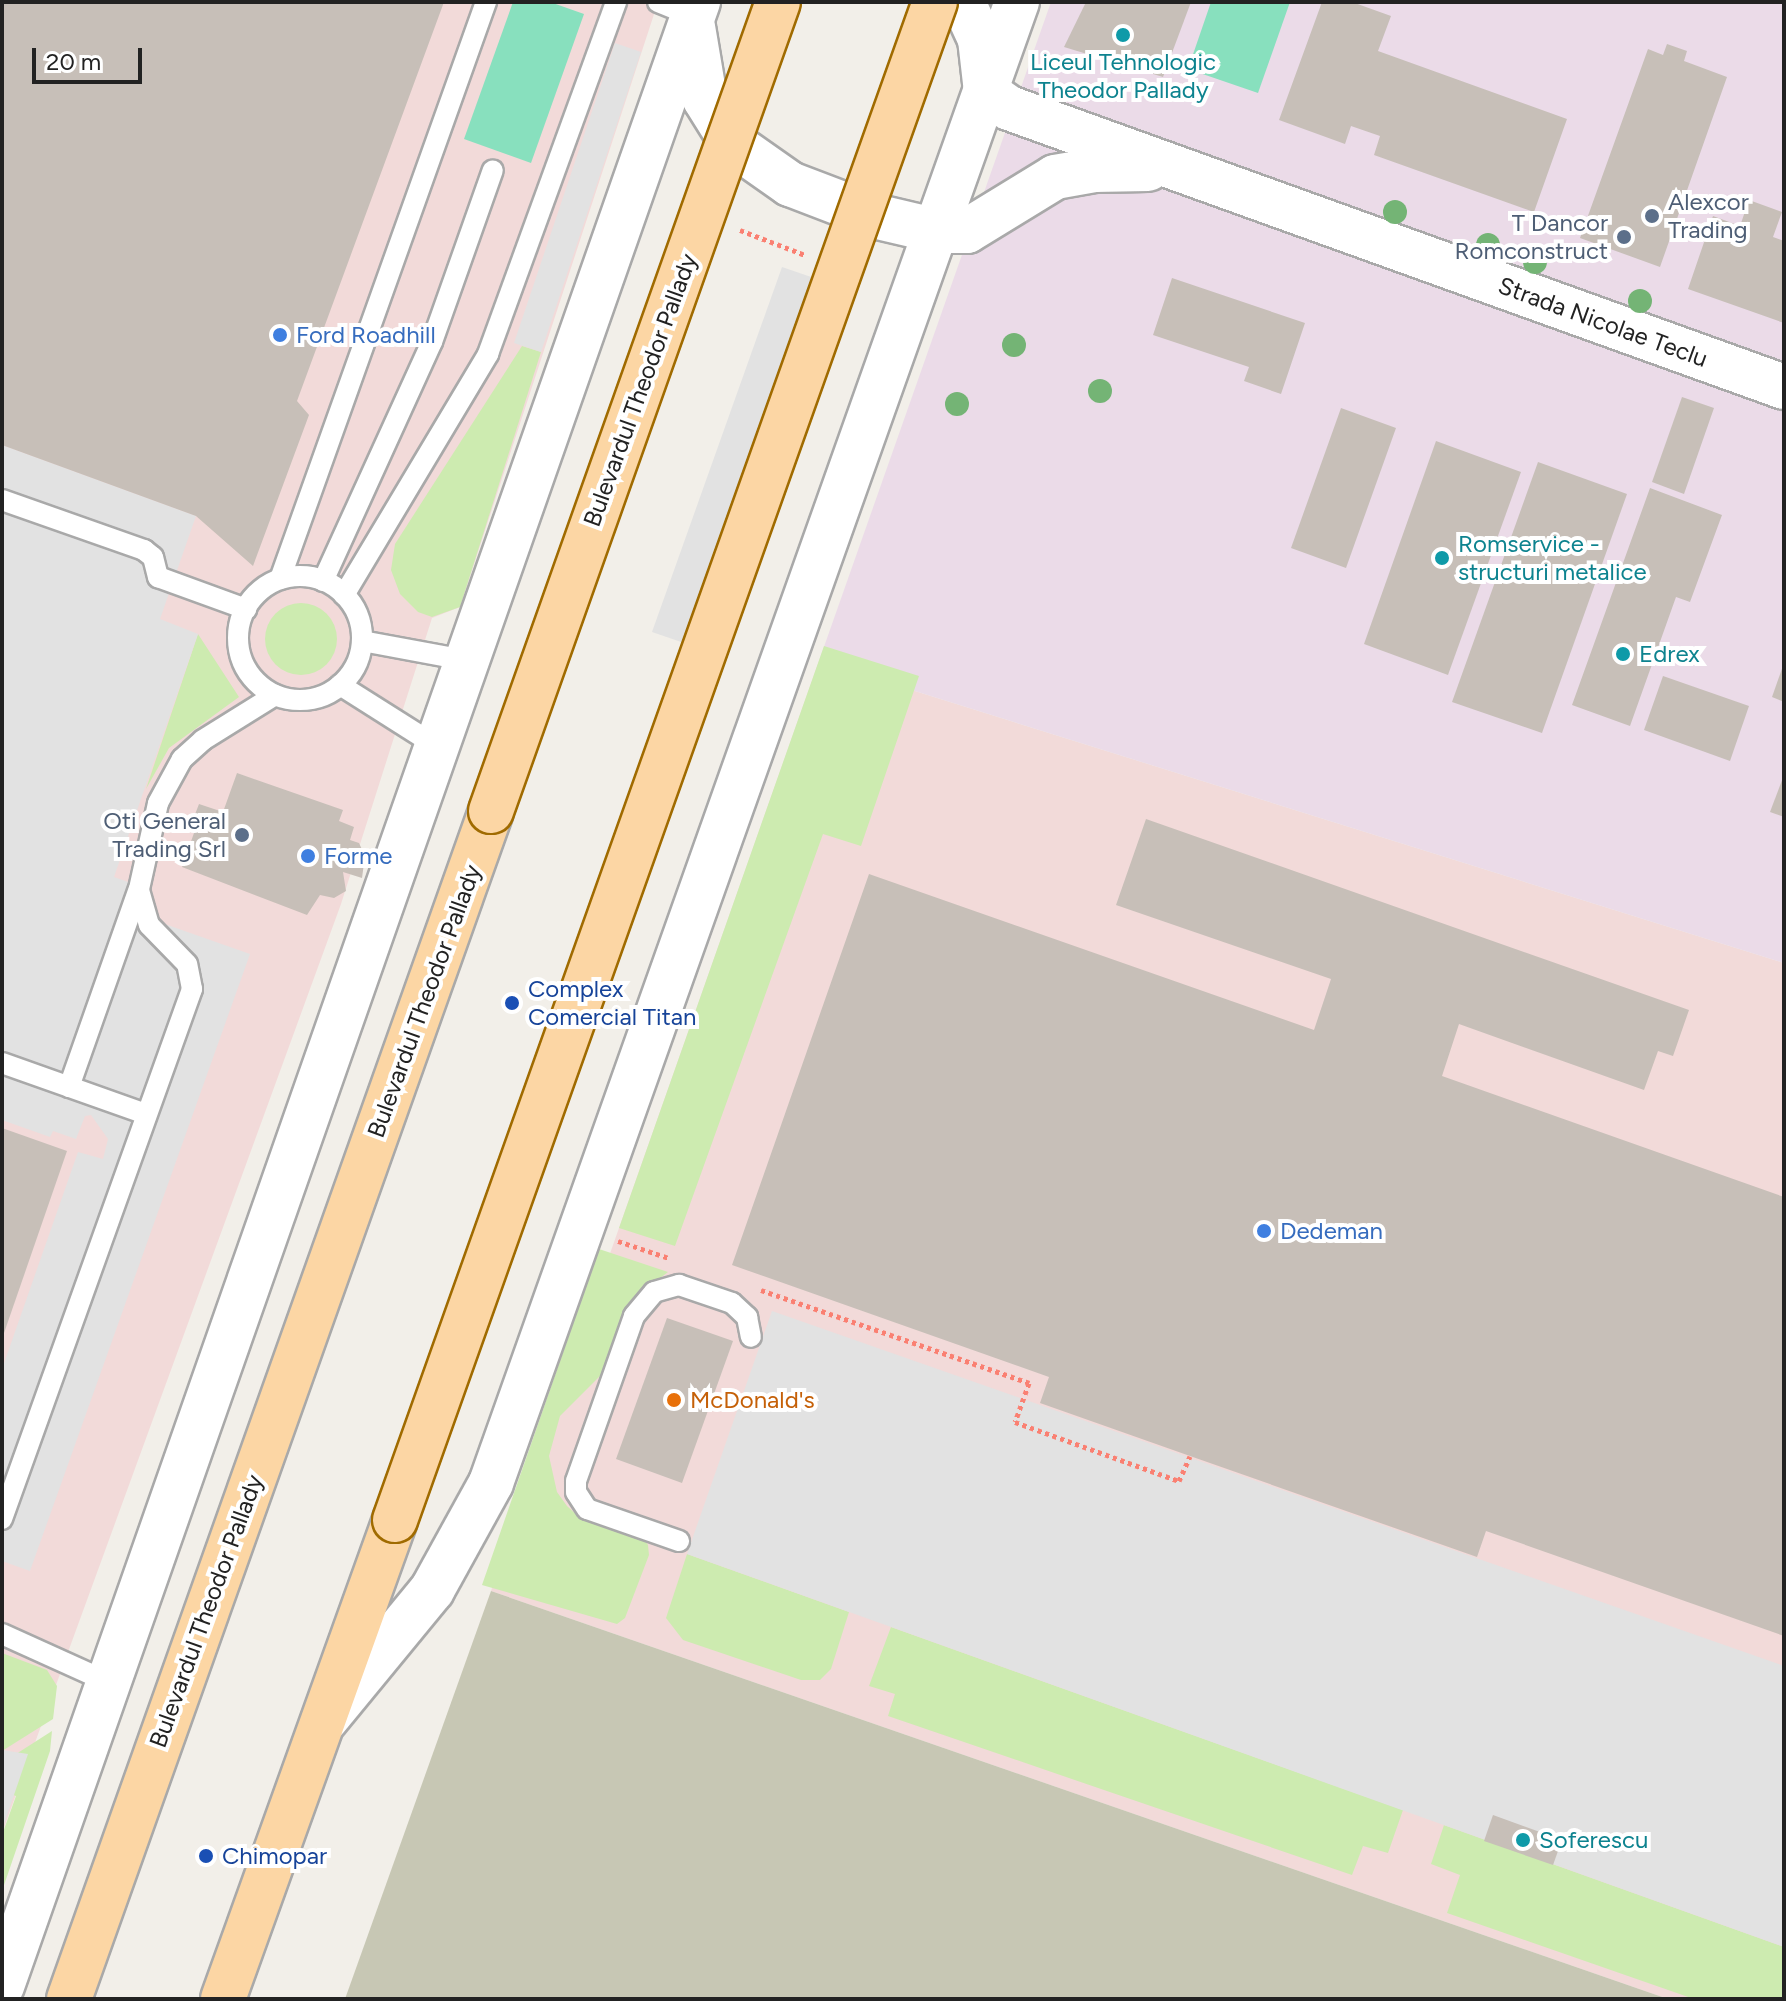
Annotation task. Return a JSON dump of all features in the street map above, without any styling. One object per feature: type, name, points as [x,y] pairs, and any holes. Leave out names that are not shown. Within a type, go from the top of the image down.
[{"type":"main road","name":"Bulevardul Theodor Pallady","points":[[69,1999],[778,2]]},
{"type":"main road","points":[[223,1999],[935,2]]},
{"type":"street","points":[[963,2],[980,39],[986,92],[1009,108],[1169,166]]},
{"type":"street","points":[[321,1724],[432,1590],[491,1483],[1017,2]]},
{"type":"street","points":[[683,7],[705,99],[722,131],[746,156],[803,190],[938,231],[977,228],[1033,188],[1066,174],[1169,166]]},
{"type":"street","points":[[2,1986],[465,660],[683,7]]},
{"type":"street","points":[[1002,45],[1007,67],[1020,84],[1169,166]]},
{"type":"street","name":"Strada Nicolae Teclu","points":[[1169,166],[1784,387]]},
{"type":"lane","points":[[280,579],[323,581],[344,595],[354,608],[362,641],[352,673],[340,685],[309,699],[275,695],[246,668],[239,649],[246,609],[280,579],[486,2]]},
{"type":"lane","points":[[344,595],[488,354],[616,2]]},
{"type":"lane","points":[[323,581],[432,342],[493,170]]},
{"type":"lane","points":[[2,500],[144,550],[153,557],[158,577],[246,609]]},
{"type":"lane","points":[[362,641],[465,660]]},
{"type":"lane","points":[[340,685],[435,745]]},
{"type":"lane","points":[[69,1087],[139,889],[158,803],[182,759],[203,740],[275,695]]},
{"type":"lane","points":[[2,1519],[192,989],[191,976],[181,956],[149,925],[139,889]]},
{"type":"lane","points":[[2,1063],[146,1114]]},
{"type":"lane","points":[[679,1541],[587,1509],[576,1492],[581,1466],[634,1316],[654,1292],[679,1285],[732,1303],[747,1317],[751,1337]]},
{"type":"lane","points":[[2,1634],[106,1681]]},
{"type":"path","points":[[732,227],[816,259]]},
{"type":"path","points":[[583,1229],[672,1259]]},
{"type":"path","points":[[746,1285],[1029,1383],[1015,1422],[1179,1481],[1190,1456]]},
{"type":"shaded area","points":[[2,2],[658,2],[460,607],[432,618],[341,904],[2,1833]]},
{"type":"shaded area","points":[[1051,2],[1784,2],[1784,963],[819,661]]},
{"type":"shaded area","points":[[615,43],[641,52],[541,352],[514,343]]},
{"type":"shaded area","points":[[782,267],[817,279],[687,644],[652,632]]},
{"type":"shaded area","points":[[2,445],[196,516],[160,619],[198,634],[114,877],[131,883],[122,909],[250,954],[30,1571],[2,1561],[2,1369],[78,1152],[103,1159],[108,1139],[91,1115],[85,1116],[76,1139],[53,1131],[50,1137],[2,1120]]},
{"type":"shaded area","points":[[819,661],[1784,963],[1784,1999],[1668,1999],[491,1591]]},
{"type":"shaded area","points":[[772,1311],[1784,1666],[1784,1947],[687,1554]]},
{"type":"shaded area","points":[[491,1591],[1668,1999],[345,1999]]},
{"type":"shaded area","points":[[2,1750],[28,1754],[2,1830]]},
{"type":"green space","points":[[513,2],[550,2],[584,14],[531,163],[464,139]]},
{"type":"green space","points":[[1211,2],[1290,2],[1258,93],[1188,69]]},
{"type":"green space","points":[[522,346],[541,352],[460,607],[432,617],[418,612],[400,594],[391,570],[395,544]]},
{"type":"green space","points":[[308,603],[327,613],[335,625],[335,653],[327,665],[315,673],[294,675],[275,665],[267,653],[265,632],[275,613],[287,605]]},
{"type":"green space","points":[[198,634],[239,697],[169,748],[146,789]]},
{"type":"green space","points":[[824,646],[919,676],[861,846],[823,834],[675,1246],[619,1228]]},
{"type":"green space","points":[[599,1249],[668,1272],[630,1301],[607,1369],[560,1416],[549,1456],[557,1492],[578,1516],[644,1539],[648,1545],[649,1555],[625,1618],[617,1624],[482,1585]]},
{"type":"green space","points":[[687,1554],[849,1612],[831,1669],[820,1680],[801,1680],[683,1640],[666,1618]]},
{"type":"green space","points":[[891,1627],[1403,1810],[1388,1853],[1363,1846],[1352,1875],[888,1716],[895,1694],[869,1686]]},
{"type":"green space","points":[[2,1653],[47,1670],[57,1686],[53,1719],[2,1751]]},
{"type":"green space","points":[[52,1731],[50,1751],[2,1891],[2,1835],[16,1796],[2,1791],[2,1763]]},
{"type":"green space","points":[[1444,1825],[1784,1947],[1784,1999],[1694,1999],[1447,1913],[1460,1875],[1431,1864]]},
{"type":"building","points":[[2,2],[444,2],[297,401],[309,415],[253,566],[196,516],[2,445]]},
{"type":"building","name":"Liceul Tehnologic Theodor Pallady","points":[[1086,2],[1191,2],[1163,77],[1064,47]]},
{"type":"building","points":[[1322,2],[1352,2],[1391,16],[1378,51],[1567,119],[1534,212],[1374,155],[1380,136],[1351,126],[1345,144],[1279,120]]},
{"type":"building","points":[[1667,44],[1687,51],[1684,61],[1727,77],[1660,267],[1580,238],[1648,49],[1663,55]]},
{"type":"building","points":[[1749,200],[1782,212],[1773,237],[1784,241],[1784,323],[1688,289],[1713,216],[1740,226]]},
{"type":"building","points":[[1172,278],[1305,323],[1281,394],[1244,381],[1249,367],[1153,335]]},
{"type":"building","points":[[1682,397],[1714,408],[1684,494],[1652,482]]},
{"type":"building","points":[[1341,408],[1396,428],[1346,568],[1291,548]]},
{"type":"building","name":"Romservice - structuri metalice","points":[[1436,441],[1521,472],[1448,675],[1364,644]]},
{"type":"building","points":[[1538,462],[1627,494],[1542,733],[1452,702]]},
{"type":"building","name":"Edrex","points":[[1650,488],[1722,515],[1690,602],[1676,597],[1630,726],[1572,705]]},
{"type":"building","points":[[1784,663],[1784,702],[1772,697]]},
{"type":"building","points":[[1663,676],[1749,706],[1730,761],[1644,730]]},
{"type":"building","points":[[237,773],[343,810],[339,821],[354,827],[350,840],[359,843],[365,856],[362,878],[343,872],[346,891],[334,898],[320,895],[307,915],[182,867],[194,833],[186,828],[186,821],[194,817],[199,804],[223,812]]},
{"type":"building","points":[[1784,775],[1784,817],[1770,812]]},
{"type":"building","name":"Dedeman","points":[[1146,819],[1689,1010],[1673,1056],[1658,1051],[1644,1090],[1459,1024],[1442,1076],[1784,1197],[1784,1636],[1486,1531],[1477,1557],[1190,1456],[1040,1403],[1049,1377],[732,1265],[869,874],[1314,1030],[1331,979],[1116,905]]},
{"type":"building","points":[[2,1128],[67,1151],[3,1336],[2,1336]]},
{"type":"building","name":"McDonald's","points":[[667,1318],[733,1341],[682,1483],[616,1459]]},
{"type":"building","name":"Soferescu","points":[[1493,1815],[1562,1840],[1553,1865],[1484,1841]]},
{"type":"place","name":"Liceul Tehnologic Theodor Pallady","points":[[1123,35]]},
{"type":"place","name":"Alexcor Trading","points":[[1652,216]]},
{"type":"place","name":"T Dancor Romconstruct","points":[[1624,237]]},
{"type":"place","name":"Ford Roadhill","points":[[280,335]]},
{"type":"place","name":"Romservice - structuri metalice","points":[[1442,558]]},
{"type":"place","name":"Edrex","points":[[1623,654]]},
{"type":"place","name":"Oti General Trading Srl","points":[[242,835]]},
{"type":"place","name":"Forme","points":[[308,856]]},
{"type":"place","name":"Complex Comercial Titan","points":[[512,1003]]},
{"type":"place","name":"Dedeman","points":[[1264,1231]]},
{"type":"place","name":"McDonald's","points":[[674,1400]]},
{"type":"place","name":"Soferescu","points":[[1523,1840]]},
{"type":"place","name":"Chimopar","points":[[206,1856]]}]
